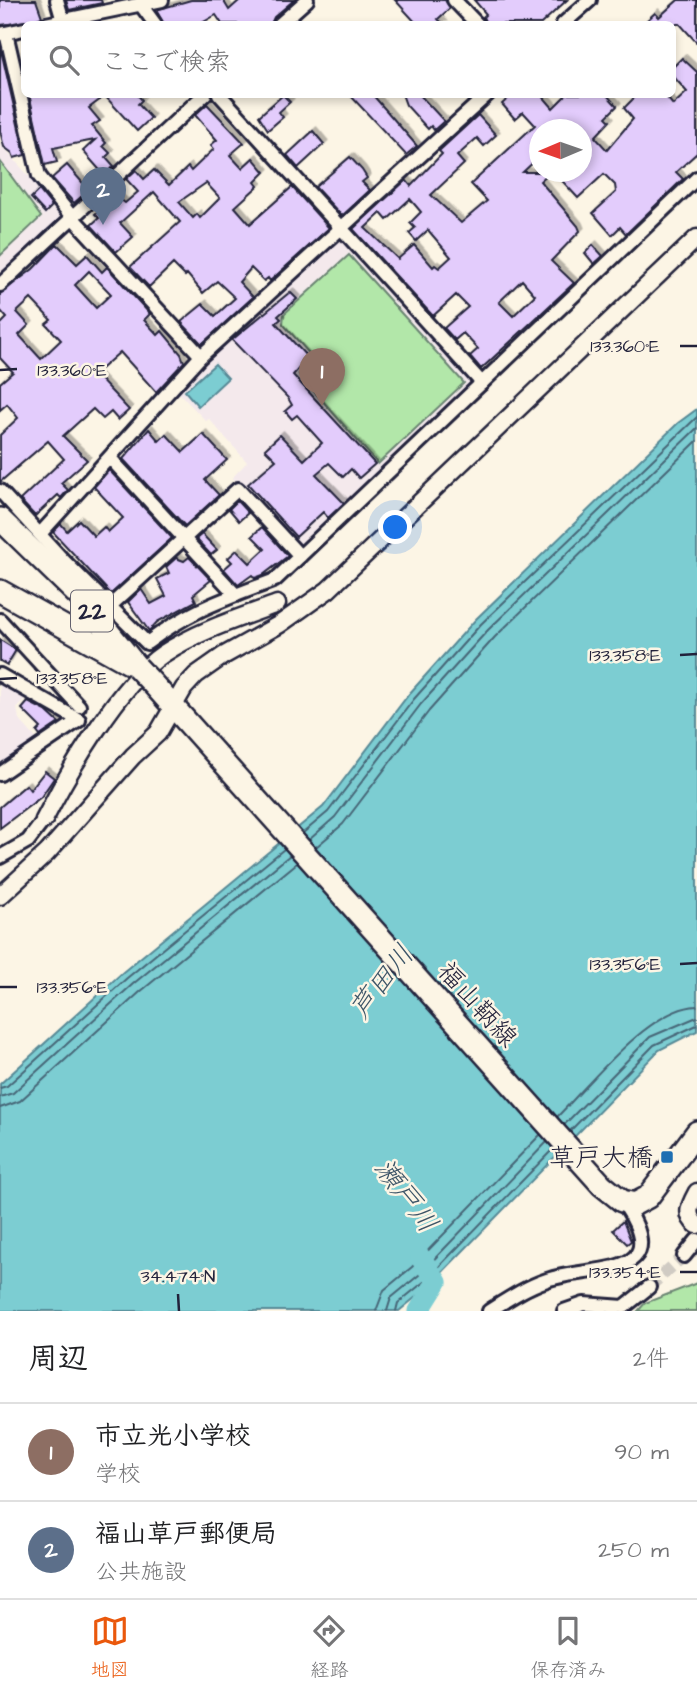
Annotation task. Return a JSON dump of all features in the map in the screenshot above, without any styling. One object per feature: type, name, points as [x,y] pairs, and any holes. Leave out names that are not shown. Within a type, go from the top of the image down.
[{"type":"main road","name":"福山鞆線","points":[[0,520],[80,597],[137,667],[602,1185],[622,1201]]},
{"type":"main road","name":"福山鞆線","points":[[0,591],[137,667]]},
{"type":"main road","points":[[622,1201],[635,1204],[648,1197],[697,1132]]},
{"type":"street","points":[[57,0],[64,21],[162,0]]},
{"type":"street","points":[[283,21],[307,0]]},
{"type":"street","points":[[454,0],[474,21]]},
{"type":"street","points":[[566,21],[590,0]]},
{"type":"street","points":[[141,5],[153,21]]},
{"type":"street","points":[[21,30],[3,33],[39,176],[72,217],[201,356]]},
{"type":"street","points":[[0,285],[201,98]]},
{"type":"street","points":[[223,98],[482,383]]},
{"type":"street","points":[[40,534],[201,356],[484,98]]},
{"type":"street","points":[[0,491],[109,607],[147,643],[180,618],[275,580],[697,178]]},
{"type":"street","points":[[0,896],[47,853],[133,756],[178,712],[196,675],[223,656],[280,624],[328,590],[697,238]]},
{"type":"street","points":[[110,458],[236,595]]},
{"type":"street","points":[[109,607],[238,489],[300,556]]},
{"type":"street","points":[[0,857],[28,841],[44,820],[124,691],[156,659],[186,641],[277,604]]},
{"type":"street","points":[[0,620],[79,706]]},
{"type":"street","points":[[0,675],[79,720],[0,774]]},
{"type":"street","points":[[697,1192],[688,1207],[689,1215],[697,1226]]},
{"type":"street","points":[[489,1311],[511,1296],[548,1280],[629,1264],[637,1250],[639,1236],[635,1220],[622,1201]]},
{"type":"street","points":[[684,1256],[697,1240]]},
{"type":"street","points":[[564,1311],[584,1304],[624,1307],[649,1287]]},
{"type":"shaded area","points":[[0,144],[65,216],[0,278]]},
{"type":"shaded area","points":[[339,241],[346,241],[473,378],[474,385],[299,552],[232,478],[247,462],[209,419],[206,421],[179,393],[207,360]]},
{"type":"shaded area","points":[[0,680],[28,695],[17,708],[19,719],[40,743],[0,768]]},
{"type":"green space","points":[[0,161],[41,217],[0,256]]},
{"type":"green space","points":[[349,255],[464,383],[378,464],[299,374],[315,360],[283,324],[284,314]]},
{"type":"green space","points":[[697,1283],[697,1311],[638,1311],[645,1303]]},
{"type":"water","points":[[215,364],[228,378],[198,406],[185,391]]},
{"type":"water","name":"芦田川","points":[[697,409],[697,1031],[659,1050],[429,1286],[399,1311],[0,1311],[0,1084],[123,972],[323,807],[409,694],[476,619],[678,423]]},
{"type":"building","points":[[0,0],[36,0],[42,17],[0,25]]},
{"type":"building","points":[[66,0],[101,0],[102,3],[69,10]]},
{"type":"building","points":[[191,0],[223,0],[229,10],[240,0],[294,0],[272,21],[220,21],[216,15],[205,21],[162,21],[156,10]]},
{"type":"building","points":[[395,0],[445,0],[450,8],[438,19],[440,21],[414,21]]},
{"type":"building","points":[[474,0],[567,0],[544,21],[485,21],[483,17],[486,14]]},
{"type":"building","points":[[678,0],[697,0],[697,43],[676,21],[646,21],[655,13],[659,17]]},
{"type":"building","points":[[0,46],[25,155],[14,158],[4,147],[0,131]]},
{"type":"building","points":[[682,58],[697,72],[697,153],[676,172],[683,179],[626,234],[620,227],[612,235],[593,213],[616,192],[615,185],[604,174],[578,198],[563,182],[592,182],[592,119],[529,119],[523,112],[515,119],[502,104],[509,98],[544,98],[553,108],[563,98],[610,98],[617,106],[606,117],[610,121],[595,137],[607,150],[633,119],[624,108],[634,98],[667,98],[673,105],[687,92],[676,79],[676,64]]},
{"type":"building","points":[[30,98],[102,98],[89,108],[100,121],[92,126],[106,143],[103,146],[110,153],[106,157],[114,166],[105,176],[83,151],[95,140],[53,148],[57,162],[45,165]]},
{"type":"building","points":[[107,98],[140,98],[142,100],[138,104],[151,118],[137,131]]},
{"type":"building","points":[[280,98],[286,98],[290,102],[279,112],[283,117],[268,130],[259,116]]},
{"type":"building","points":[[353,98],[375,98],[417,146],[406,155]]},
{"type":"building","points":[[403,98],[423,98],[444,121],[434,130],[431,126],[428,129],[406,105]]},
{"type":"building","points":[[207,104],[244,143],[230,155],[242,168],[253,158],[265,172],[255,182],[258,186],[235,207],[250,224],[292,187],[329,228],[270,281],[268,278],[264,281],[251,268],[239,282],[253,297],[202,344],[181,322],[203,304],[215,316],[235,298],[217,281],[203,293],[187,274],[185,276],[173,264],[149,287],[130,267],[180,222],[154,192],[120,223],[133,237],[116,252],[91,225],[99,218],[95,214],[105,205],[102,202],[112,193],[125,203],[138,192],[126,179],[136,170],[144,179],[154,170],[169,185],[188,167],[191,171],[214,149],[211,145],[217,140],[195,115]],"holes":[[[206,183],[220,198],[200,218],[197,214],[193,218],[179,202]]]},
{"type":"building","points":[[478,115],[496,135],[484,146],[477,138],[457,156],[464,164],[431,195],[461,223],[487,201],[471,184],[529,131],[529,166],[523,172],[529,172],[529,182],[541,182],[580,231],[551,261],[574,283],[481,369],[470,356],[478,349],[463,333],[455,340],[444,328],[468,307],[456,295],[433,316],[353,229],[406,180],[411,186],[442,154],[439,151]],"holes":[[[410,199],[421,212],[410,223],[415,228],[409,233],[416,241],[428,230],[451,257],[439,268],[435,265],[433,267],[414,245],[398,259],[365,228],[381,213],[387,220]],[[522,280],[535,295],[513,316],[499,302]]]},
{"type":"building","points":[[313,131],[324,144],[298,168],[287,155]]},
{"type":"building","points":[[350,157],[367,178],[362,182],[370,190],[342,216],[315,187]]},
{"type":"building","points":[[67,165],[89,190],[74,203],[52,178]]},
{"type":"building","points":[[39,190],[52,206],[45,213],[31,198]]},
{"type":"building","points":[[57,244],[77,264],[87,255],[102,272],[107,267],[150,314],[144,320],[158,335],[162,331],[181,354],[184,362],[156,392],[120,352],[95,374],[129,410],[118,420],[111,412],[103,419],[93,409],[63,436],[87,460],[61,483],[68,490],[61,498],[58,495],[35,516],[20,500],[64,459],[48,441],[0,482],[0,435],[18,418],[7,404],[0,410],[0,383],[13,372],[0,358],[0,325],[7,318],[0,310],[0,294],[33,269]],"holes":[[[89,271],[111,294],[96,308],[75,285]],[[31,299],[51,320],[46,324],[61,340],[41,359],[19,335],[29,325],[17,312]]]},
{"type":"building","points":[[593,245],[603,256],[594,264],[585,253]]},
{"type":"building","points":[[290,292],[297,299],[278,316],[281,319],[276,323],[308,358],[293,375],[375,464],[359,478],[351,469],[343,477],[329,463],[316,474],[344,503],[328,518],[323,512],[296,537],[248,484],[276,460],[265,449],[280,435],[304,460],[322,443],[297,415],[292,419],[285,411],[292,405],[288,398],[232,340]]},
{"type":"building","points":[[149,429],[159,441],[166,434],[183,452],[203,434],[227,460],[205,480],[219,495],[185,526],[123,459]]},
{"type":"building","points":[[109,470],[172,538],[111,594],[53,532],[61,524],[67,531],[79,520],[94,536],[104,527],[108,532],[123,518],[94,487]]},
{"type":"building","points":[[237,501],[248,513],[239,521],[229,509]]},
{"type":"building","points":[[262,527],[288,556],[263,575],[255,578],[252,575],[238,585],[224,569],[232,562],[228,558],[237,550],[250,563],[265,549],[252,536]]},
{"type":"building","points":[[202,534],[217,550],[211,555],[196,539]]},
{"type":"building","points":[[189,557],[211,580],[193,595],[196,601],[157,622],[149,631],[128,602],[141,589],[151,604],[166,596],[157,579],[169,573],[166,567],[176,558],[184,561]]},
{"type":"building","points":[[0,640],[16,650],[7,665],[0,661]]},
{"type":"building","points":[[28,702],[46,711],[59,723],[40,736],[37,732],[41,728],[22,709]]},
{"type":"building","points":[[45,771],[54,778],[41,797],[0,828],[0,807],[26,785],[30,790]]},
{"type":"building","points":[[623,1221],[631,1241],[627,1244],[613,1230]]},
{"type":"waterway","name":"瀬戸川","points":[[419,1311],[437,1282],[421,1258]]},
{"type":"tunnel","points":[[649,1287],[684,1256]]},
{"type":"place","name":"福山草戸郵便局","points":[[103,225]]},
{"type":"place","name":"市立光小学校","points":[[322,406]]},
{"type":"place","name":"草戸大橋","points":[[667,1157]]}]
